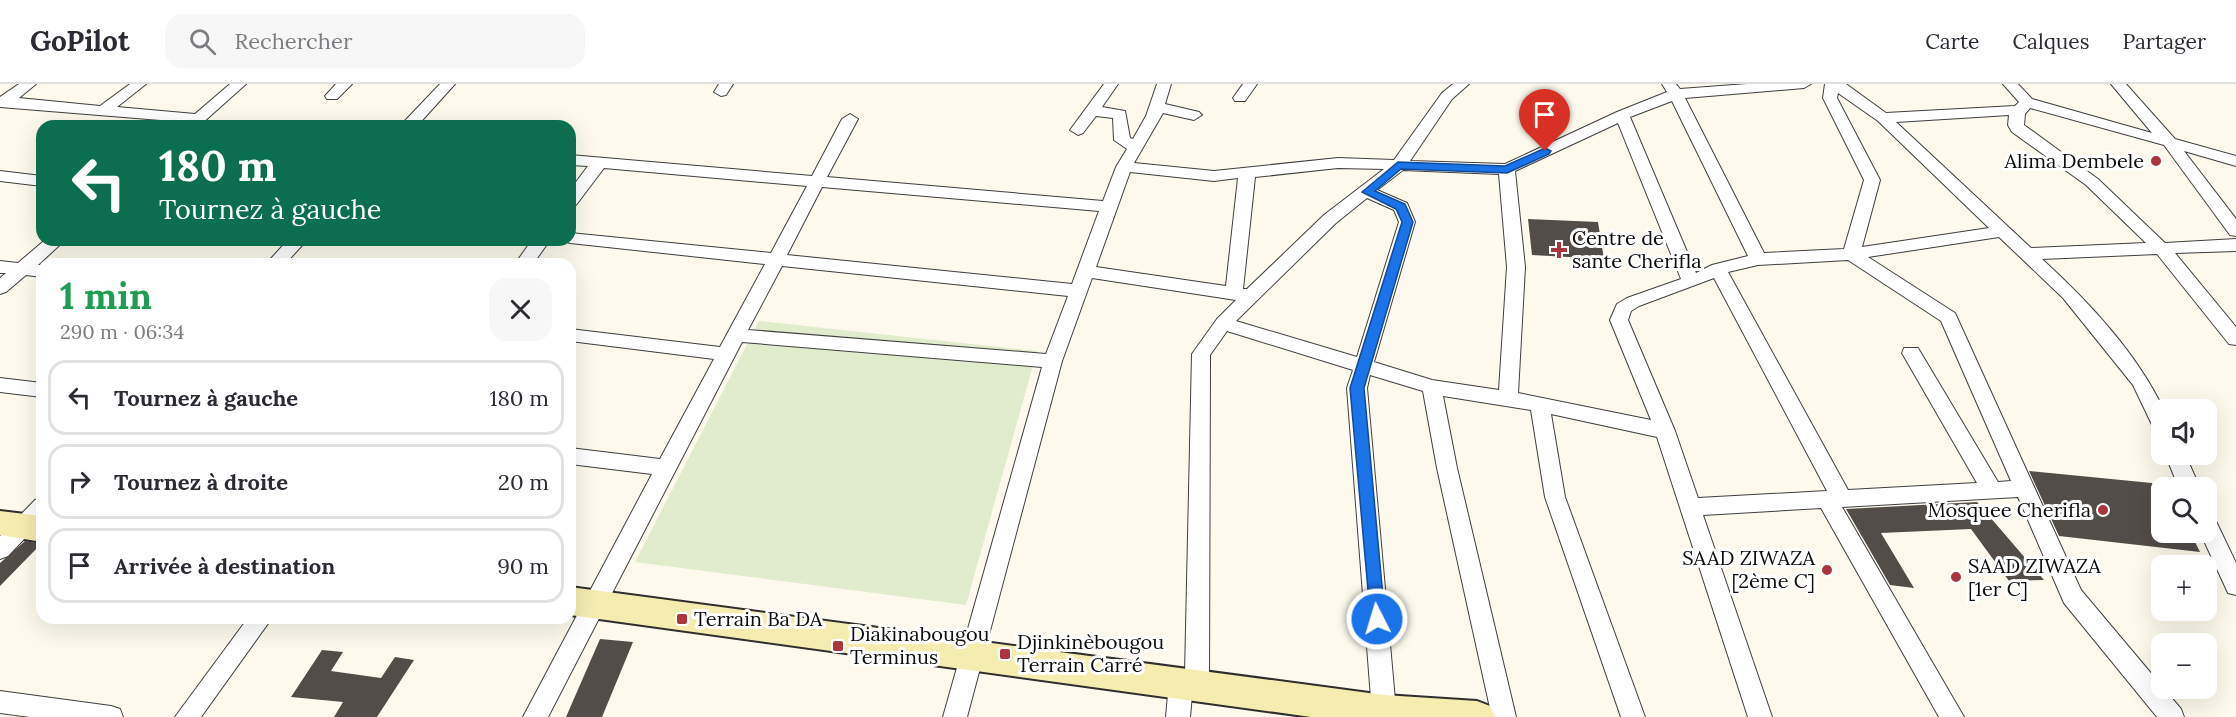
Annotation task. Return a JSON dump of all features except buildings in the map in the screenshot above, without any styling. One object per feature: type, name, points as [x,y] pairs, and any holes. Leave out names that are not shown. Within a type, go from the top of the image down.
[{"type":"street","points":[[2,102],[30,84]]},
{"type":"street","points":[[104,110],[140,84]]},
{"type":"street","points":[[196,120],[239,84]]},
{"type":"street","points":[[333,96],[345,84]]},
{"type":"street","points":[[414,120],[448,84]]},
{"type":"street","points":[[1078,130],[1111,84]]},
{"type":"street","points":[[955,717],[1053,361],[1124,168],[1157,107],[1164,84]]},
{"type":"street","points":[[1240,98],[1250,84]]},
{"type":"street","points":[[1178,717],[1189,685],[1201,354],[1243,295],[1330,219],[1398,166],[1447,96],[1462,84]]},
{"type":"street","points":[[1124,168],[1214,176],[1338,163],[1507,169],[1672,89],[1804,84]]},
{"type":"street","points":[[1851,254],[1872,180],[1830,98],[1834,84],[1883,118],[2070,294],[2141,382],[2151,403]]},
{"type":"street","points":[[2010,84],[2023,106]]},
{"type":"street","points":[[2118,84],[2170,143],[2232,223]]},
{"type":"street","points":[[1672,89],[1758,259]]},
{"type":"street","points":[[2,102],[104,110],[179,120]]},
{"type":"street","points":[[1883,118],[2023,106],[2236,161]]},
{"type":"street","points":[[2023,106],[2014,121],[2017,129],[2092,182],[2162,249],[2236,339]]},
{"type":"street","points":[[1157,107],[1194,115]]},
{"type":"street","points":[[1093,111],[1120,114],[1122,140],[1136,147]]},
{"type":"street","points":[[1622,115],[1692,282]]},
{"type":"street","points":[[576,617],[582,602],[666,468],[850,119]]},
{"type":"street","points":[[576,160],[1109,207]]},
{"type":"street","points":[[576,193],[599,162]]},
{"type":"street","points":[[1507,169],[1516,267],[1508,399]]},
{"type":"street","points":[[1243,295],[1247,172]]},
{"type":"street","points":[[0,176],[36,180]]},
{"type":"street","points":[[1367,192],[1401,207],[1407,222],[1357,388],[1384,711]]},
{"type":"street","points":[[1760,717],[1665,431],[1619,320],[1623,308],[1633,302],[1692,282],[1718,269],[1758,259],[1851,254],[2005,231]]},
{"type":"street","points":[[576,239],[1078,291]]},
{"type":"street","points":[[2029,254],[2236,245]]},
{"type":"street","points":[[0,288],[49,246]]},
{"type":"street","points":[[281,258],[292,246]]},
{"type":"street","points":[[1851,254],[1949,317],[2072,596],[2172,717]]},
{"type":"street","points":[[0,267],[36,271]]},
{"type":"street","points":[[1718,269],[1834,500],[1952,717]]},
{"type":"street","points":[[1085,271],[1243,295]]},
{"type":"street","points":[[1223,323],[1432,387],[1540,404],[1665,431]]},
{"type":"street","points":[[736,335],[1053,361]]},
{"type":"street","points":[[576,336],[726,354]]},
{"type":"street","points":[[1911,353],[1992,491]]},
{"type":"street","points":[[0,385],[36,389]]},
{"type":"street","points":[[1432,387],[1447,468],[1504,717]]},
{"type":"street","points":[[1540,404],[1555,497],[1633,717]]},
{"type":"street","points":[[576,457],[666,468]]},
{"type":"street","points":[[1690,507],[2023,489]]},
{"type":"street","points":[[0,550],[27,521]]},
{"type":"street","points":[[2216,543],[2236,586]]},
{"type":"street","points":[[582,602],[1189,685],[1319,710],[1384,711],[1478,717]]},
{"type":"street","points":[[187,717],[257,624]]},
{"type":"street","points":[[535,717],[573,624]]},
{"type":"street","points":[[0,702],[111,717]]},
{"type":"green space","points":[[759,321],[1037,351],[966,605],[635,562]]},
{"type":"place","name":"Alima Dembele","points":[[2156,161]]},
{"type":"place","name":"Centre de sante Cherifla","points":[[1559,250]]},
{"type":"place","name":"Mosquee Cherifla","points":[[2103,510]]},
{"type":"place","name":"SAAD ZIWAZA [2ème C]","points":[[1827,570]]},
{"type":"place","name":"SAAD ZIWAZA [1er C]","points":[[1956,577]]},
{"type":"place","name":"Terrain Ba DA","points":[[682,619]]},
{"type":"place","name":"Diakinabougou Terminus","points":[[838,646]]},
{"type":"place","name":"Djinkinèbougou Terrain Carré","points":[[1005,654]]},
{"type":"route","points":[[1377,619],[1357,388],[1407,222],[1401,207],[1367,192],[1398,166],[1507,169],[1545,151]]}]
